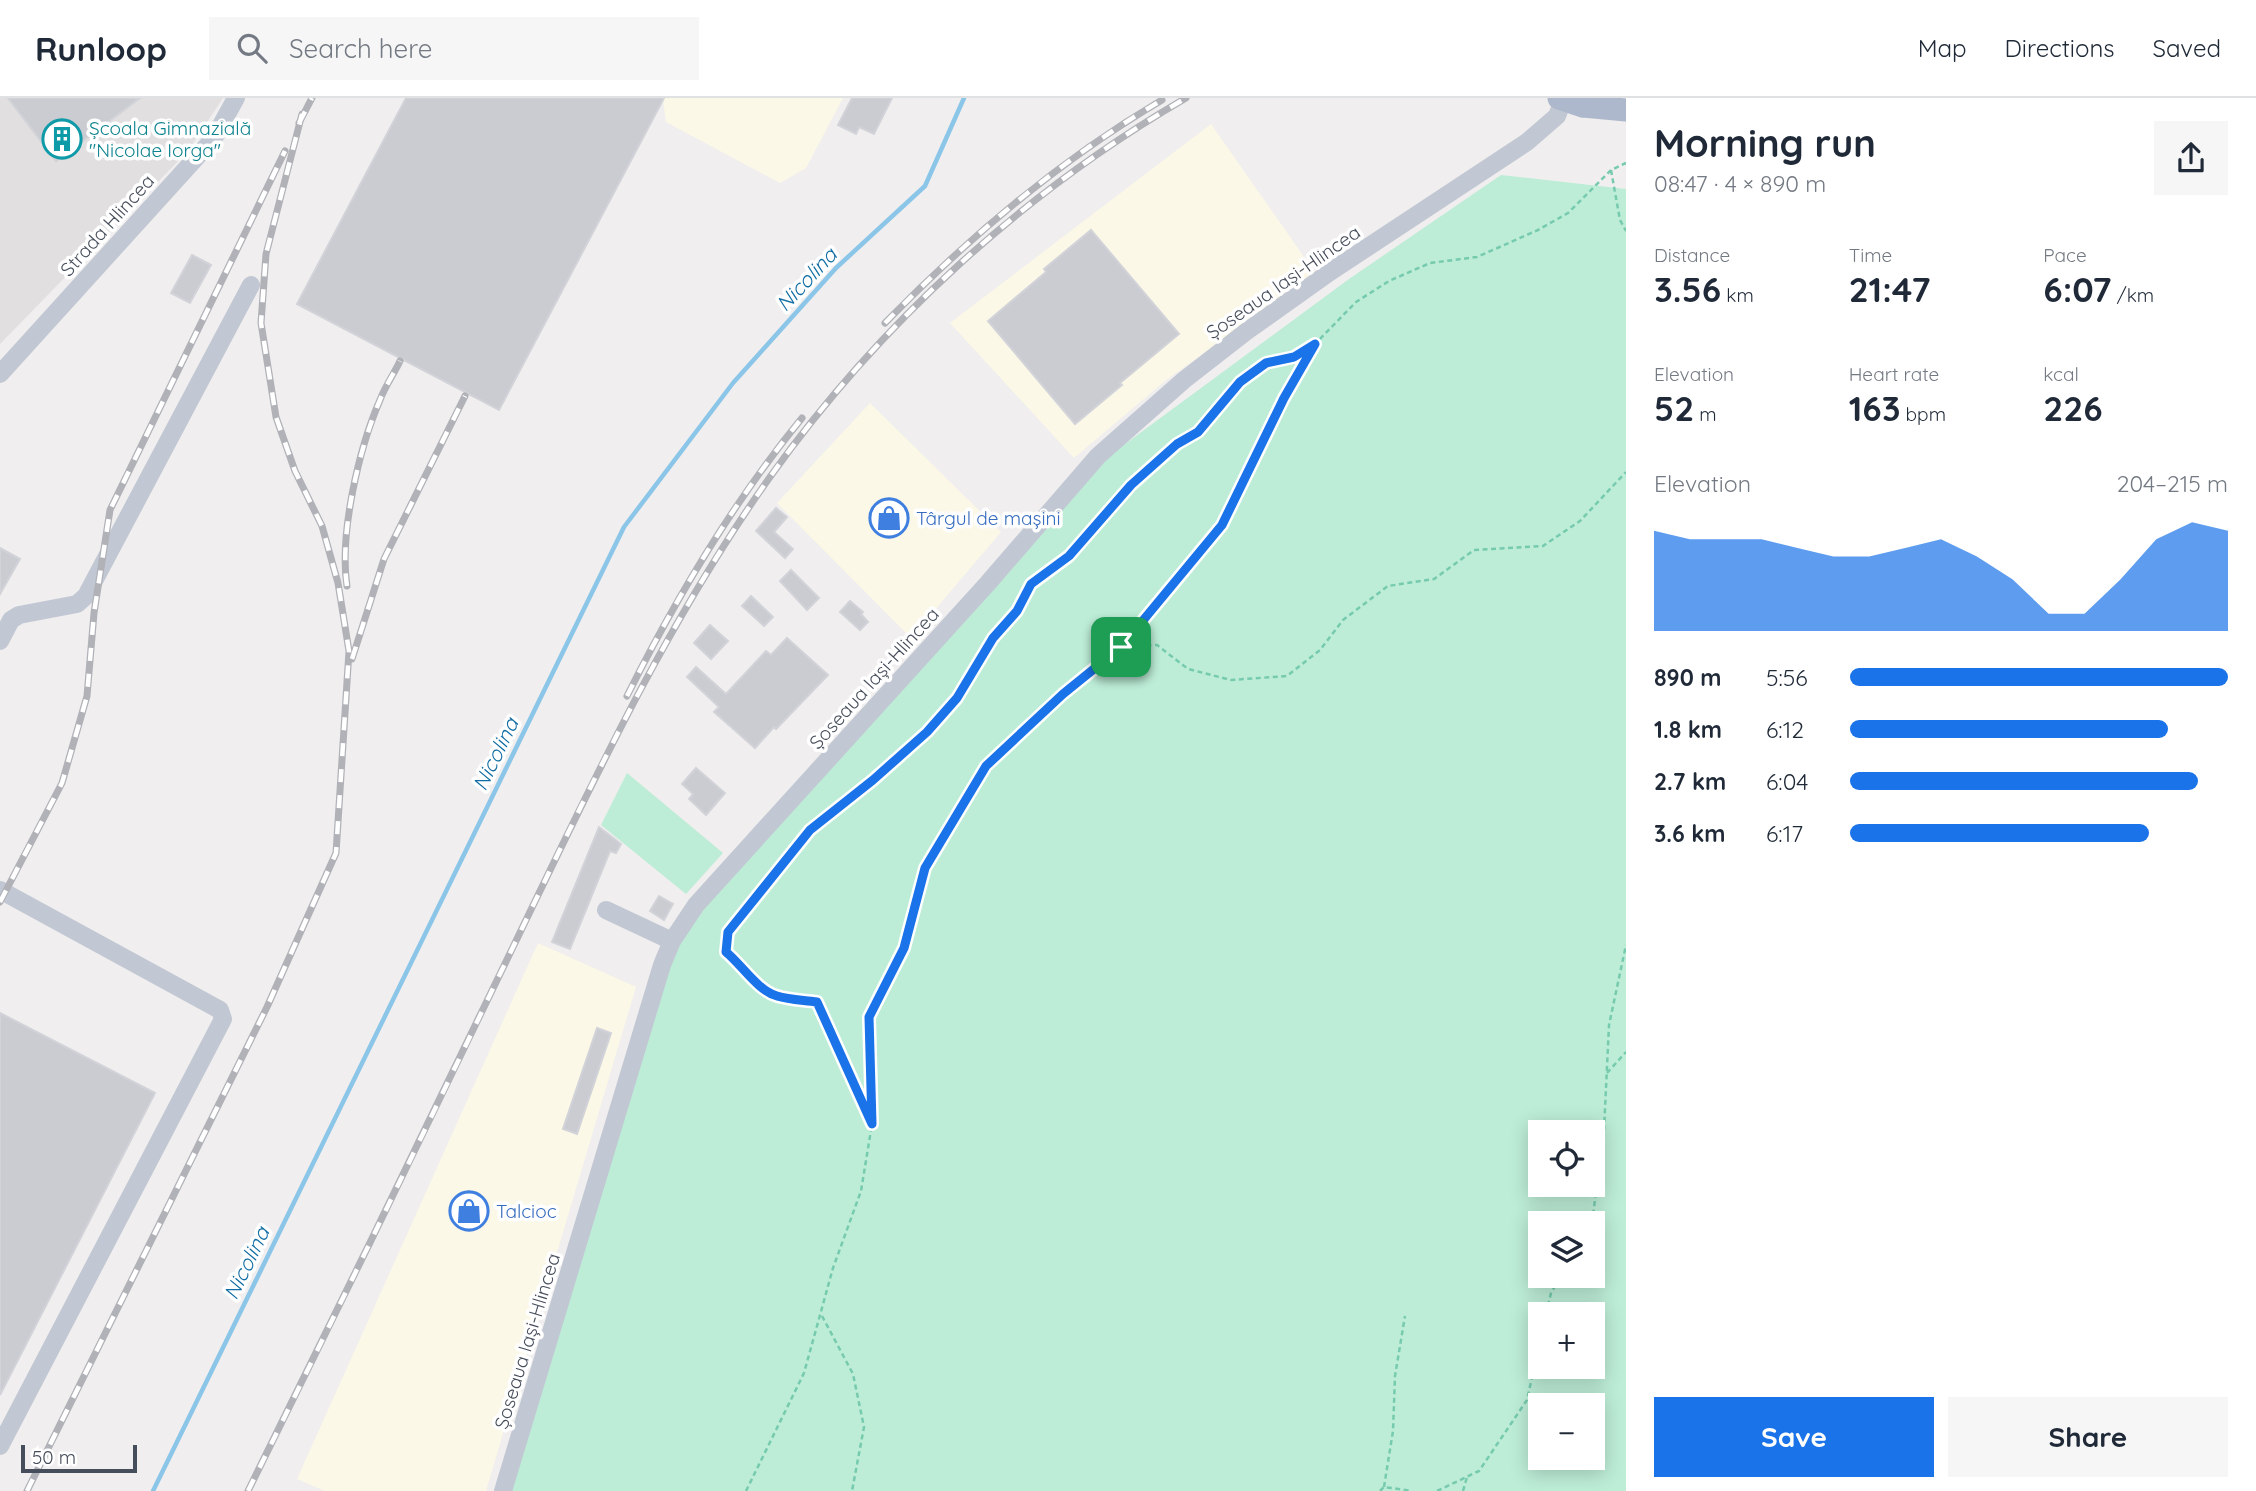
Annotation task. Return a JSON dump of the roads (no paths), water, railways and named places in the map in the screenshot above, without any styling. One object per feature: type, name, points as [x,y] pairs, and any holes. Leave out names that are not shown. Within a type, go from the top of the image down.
[{"type":"main road","points":[[1569,101],[1626,110]]},
{"type":"street","name":"Strada Hlincea","points":[[0,374],[214,138],[236,98]]},
{"type":"street","name":"Șoseaua Iași-Hlincea","points":[[503,1491],[662,965],[672,941],[696,905],[988,583],[1098,456],[1184,380],[1247,331],[1330,272],[1527,142],[1557,116],[1569,101]]},
{"type":"street","points":[[0,641],[11,620],[19,615],[77,604],[86,596],[251,285]]},
{"type":"street","points":[[0,890],[220,1010],[223,1019],[0,1446]]},
{"type":"street","points":[[606,910],[672,941]]},
{"type":"waterway","name":"Nicolina","points":[[153,1491],[624,527],[733,383],[836,268],[925,186],[964,98]]},
{"type":"railway","points":[[299,123],[312,98]]},
{"type":"railway","points":[[248,1491],[593,783],[658,657],[730,535],[770,477],[858,366],[958,265],[1068,175],[1186,98]]},
{"type":"railway","points":[[885,323],[949,261],[1016,202],[1087,148],[1162,100]]},
{"type":"railway","points":[[27,1491],[267,1007],[336,853],[349,651],[338,583],[322,526],[295,471],[276,417],[261,323],[266,254],[302,114]]},
{"type":"railway","points":[[0,902],[62,783],[87,696],[94,613],[110,510],[285,151]]},
{"type":"railway","points":[[347,586],[345,565],[348,517],[358,466],[372,420],[400,361]]},
{"type":"railway","points":[[352,659],[384,559],[465,396]]},
{"type":"railway","points":[[627,696],[665,623],[729,517],[802,418]]},
{"type":"place","name":"Școala Gimnazială \"Nicolae Iorga\"","points":[[62,139]]},
{"type":"place","name":"Târgul de mașini","points":[[889,518]]},
{"type":"place","name":"Talcioc","points":[[469,1211]]}]
